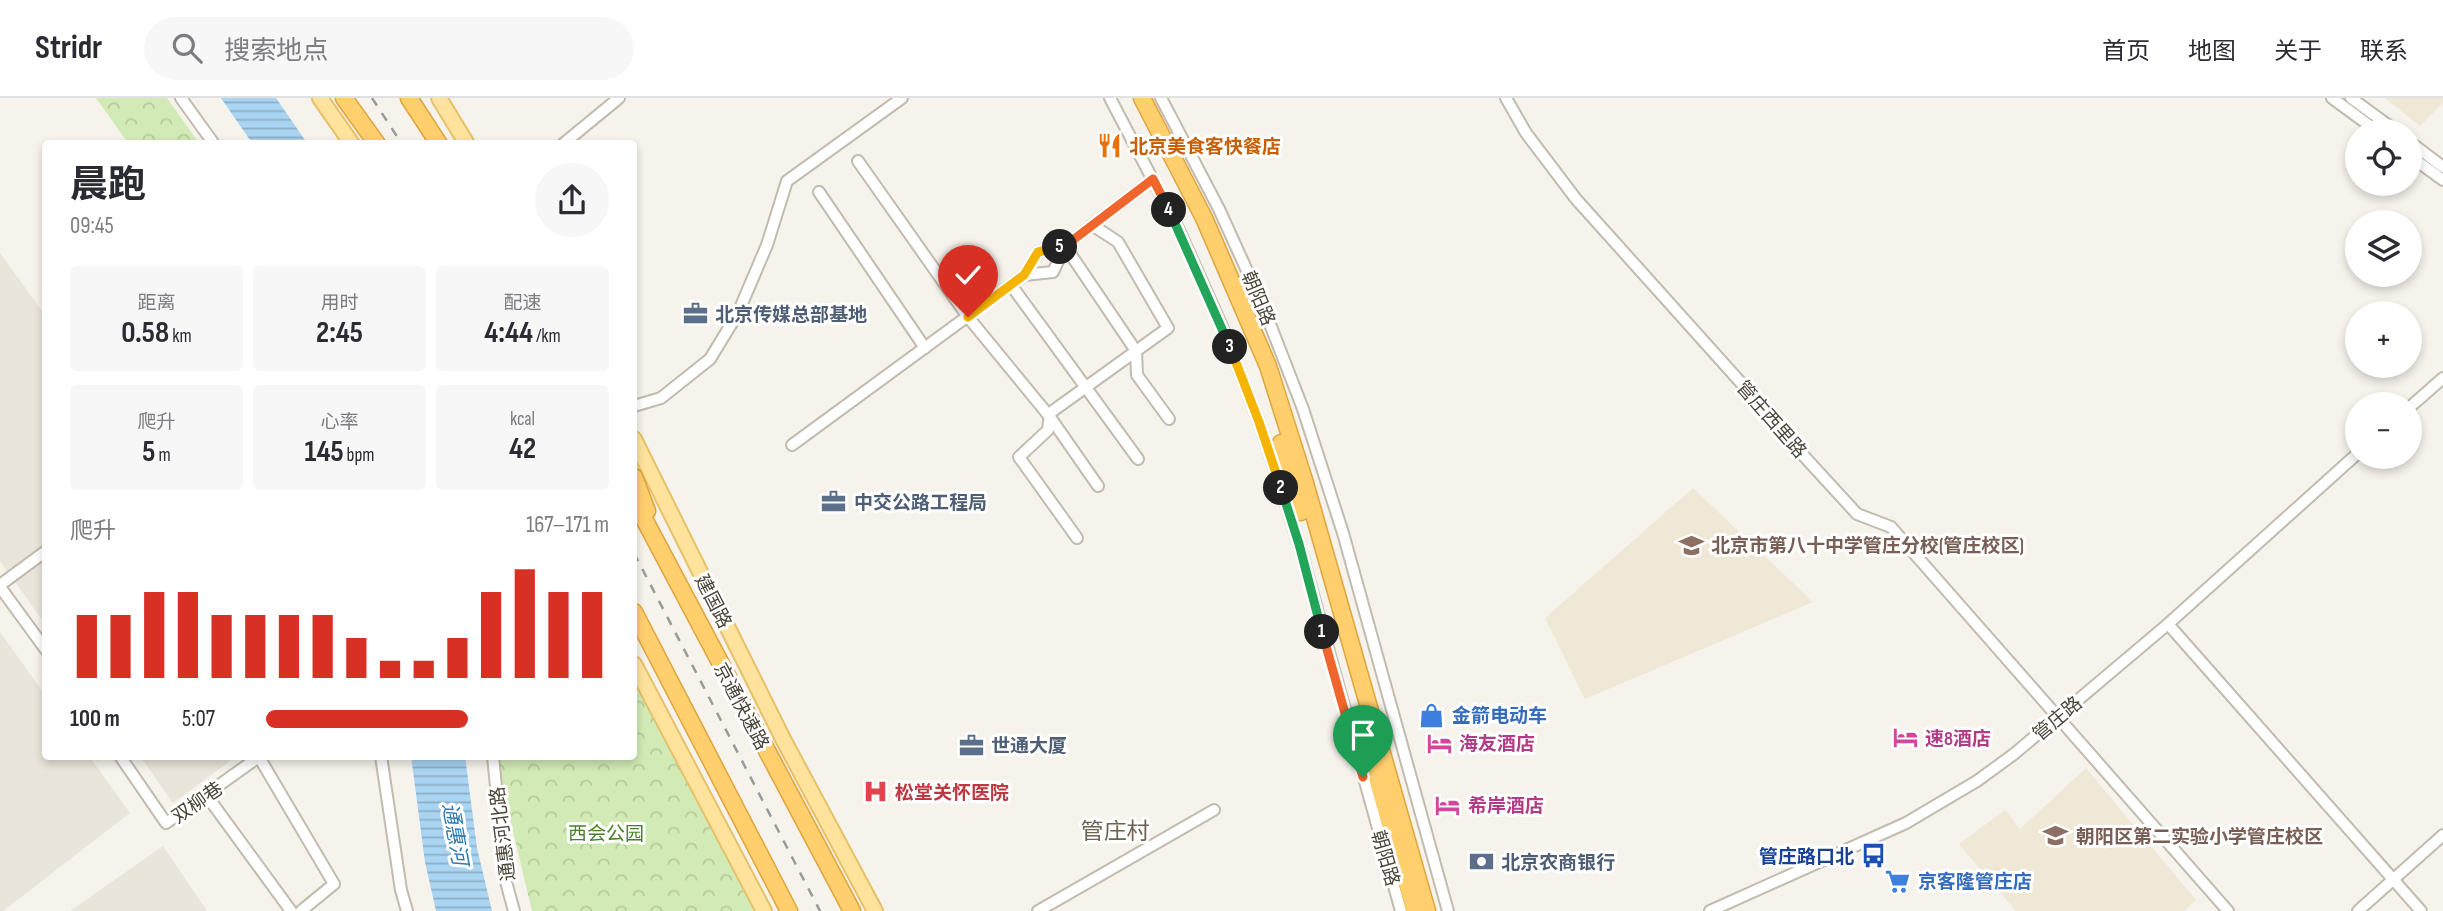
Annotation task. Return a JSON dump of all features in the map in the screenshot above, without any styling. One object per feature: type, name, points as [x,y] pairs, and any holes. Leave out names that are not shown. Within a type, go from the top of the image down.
[{"type":"highway","points":[[344,98],[374,140]]},
{"type":"highway","points":[[409,98],[437,140]]},
{"type":"highway","name":"朝阳路","points":[[1130,98],[1195,223],[1259,370],[1415,911]]},
{"type":"highway","name":"朝阳路","points":[[1142,98],[1204,218],[1268,366],[1427,911]]},
{"type":"highway","points":[[637,485],[677,585]]},
{"type":"highway","name":"京通快速路","points":[[637,506],[852,911]]},
{"type":"highway","points":[[637,618],[789,911]]},
{"type":"main road","points":[[320,98],[349,140]]},
{"type":"main road","points":[[439,98],[465,140]]},
{"type":"main road","name":"建国路","points":[[637,445],[783,739],[875,911]]},
{"type":"main road","points":[[637,670],[764,911]]},
{"type":"street","points":[[181,98],[211,140]]},
{"type":"street","points":[[568,140],[619,98]]},
{"type":"street","points":[[637,405],[661,398],[710,359],[738,313],[768,245],[787,181],[902,98]]},
{"type":"street","name":"朝阳路","points":[[1110,98],[1180,230],[1259,422],[1299,544],[1401,911]]},
{"type":"street","name":"朝阳路","points":[[1161,98],[1219,209],[1263,306],[1303,409],[1343,533],[1448,911]]},
{"type":"street","name":"管庄西里路","points":[[1506,98],[1526,133],[1576,199],[1777,423],[1780,430],[1857,514],[1891,527],[2228,911]]},
{"type":"street","points":[[2332,98],[2361,119]]},
{"type":"street","points":[[2351,98],[2380,119]]},
{"type":"street","points":[[2422,151],[2443,167]]},
{"type":"street","points":[[858,161],[968,317],[1049,417],[1098,486]]},
{"type":"street","points":[[2422,165],[2443,180]]},
{"type":"street","points":[[792,445],[1024,275],[1038,252],[1065,246],[1153,179]]},
{"type":"street","points":[[819,192],[925,348]]},
{"type":"street","points":[[1077,538],[1019,457],[1048,430],[1050,413],[1168,328],[1118,242],[1092,225]]},
{"type":"street","points":[[1024,275],[1053,272],[1065,246]]},
{"type":"street","points":[[1065,246],[1136,351],[1137,375],[1169,419]]},
{"type":"street","points":[[1011,285],[1138,459]]},
{"type":"street","points":[[2422,396],[2443,377]]},
{"type":"street","name":"管庄路","points":[[1710,911],[1906,823],[1942,803],[2014,754],[2168,624],[2345,465]]},
{"type":"street","points":[[42,554],[0,586],[42,644]]},
{"type":"street","points":[[2168,624],[2421,911]]},
{"type":"street","name":"双柳巷","points":[[123,760],[166,823],[255,760]]},
{"type":"street","points":[[262,760],[334,884],[302,911]]},
{"type":"street","points":[[382,760],[401,890],[407,911]]},
{"type":"street","name":"通惠河北路","points":[[493,760],[505,878],[514,911]]},
{"type":"street","points":[[207,796],[291,911]]},
{"type":"street","points":[[1038,911],[1214,810]]},
{"type":"street","points":[[2358,911],[2443,835]]},
{"type":"shaded area","points":[[2385,98],[2443,98],[2443,103],[2422,124],[2422,119],[2411,119]]},
{"type":"shaded area","points":[[0,253],[42,311],[42,620],[0,561]]},
{"type":"shaded area","name":"北京市第八十中学管庄分校(管庄校区)","points":[[1693,488],[1813,602],[1585,699],[1545,618]]},
{"type":"shaded area","points":[[0,632],[42,691],[42,760],[92,760],[130,813],[0,911]]},
{"type":"shaded area","points":[[143,760],[232,760],[173,803]]},
{"type":"shaded area","name":"朝阳区第二实验小学管庄校区","points":[[2086,768],[2196,900],[2184,911],[2016,911],[1959,844],[2005,810],[2020,829]]},
{"type":"shaded area","points":[[163,846],[207,911],[70,911]]},
{"type":"green space","points":[[96,98],[167,98],[197,140],[126,140]]},
{"type":"green space","name":"西会公园","points":[[637,674],[769,911],[532,911],[496,760],[637,760]]},
{"type":"water","points":[[221,98],[276,98],[305,140],[250,140]]},
{"type":"water","name":"通惠河","points":[[412,760],[466,760],[477,848],[492,911],[436,911],[425,862]]},
{"type":"railway","points":[[372,98],[399,140]]},
{"type":"railway","points":[[637,559],[820,911]]},
{"type":"place","name":"北京美食客快餐店","points":[[1109,146]]},
{"type":"place","name":"北京传媒总部基地","points":[[695,314]]},
{"type":"place","name":"中交公路工程局","points":[[834,502]]},
{"type":"place","name":"北京市第八十中学管庄分校(管庄校区)","points":[[1691,545]]},
{"type":"place","name":"金箭电动车","points":[[1432,715]]},
{"type":"place","name":"速8酒店","points":[[1905,738]]},
{"type":"place","name":"海友酒店","points":[[1439,743]]},
{"type":"place","name":"世通大厦","points":[[971,745]]},
{"type":"place","name":"松堂关怀医院","points":[[875,792]]},
{"type":"place","name":"希岸酒店","points":[[1448,805]]},
{"type":"place","name":"朝阳区第二实验小学管庄校区","points":[[2056,836]]},
{"type":"place","name":"管庄路口北","points":[[1874,856]]},
{"type":"place","name":"北京农商银行","points":[[1481,862]]},
{"type":"place","name":"京客隆管庄店","points":[[1898,881]]},
{"type":"district","name":"管庄村","points":[[1115,831]]},
{"type":"route","points":[[968,317],[1024,275],[1038,252],[1065,246],[1153,179],[1180,230],[1221,324],[1259,422],[1299,544],[1363,777]]}]
